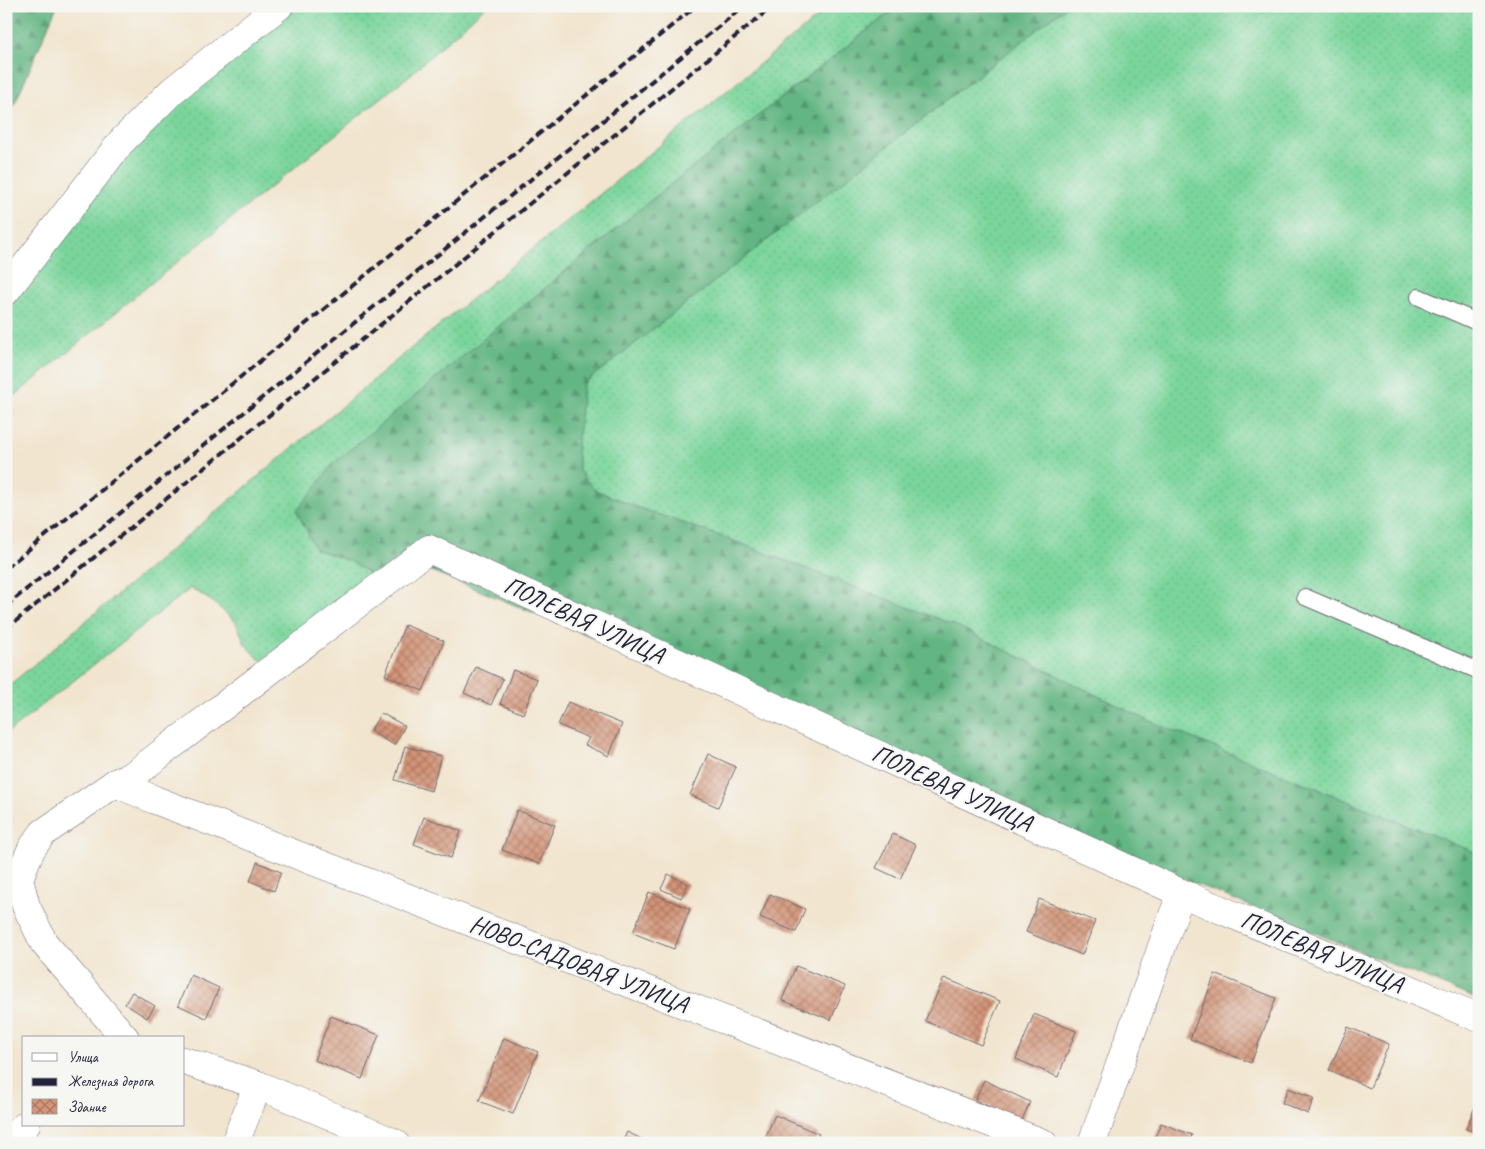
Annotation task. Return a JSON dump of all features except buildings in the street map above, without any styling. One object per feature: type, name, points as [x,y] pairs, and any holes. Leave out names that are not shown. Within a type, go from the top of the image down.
[{"type":"street","points":[[6,291],[121,142],[172,91],[279,6]]},
{"type":"street","name":"ПОЛЕВАЯ УЛИЦА","points":[[115,783],[133,775],[429,549],[1181,893],[1479,1018]]},
{"type":"street","points":[[115,783],[43,833],[32,848],[20,879],[26,906],[44,943],[123,1036]]},
{"type":"street","name":"НОВО-САДОВАЯ УЛИЦА","points":[[115,783],[164,804],[1043,1143]]},
{"type":"street","points":[[1092,1143],[1181,893]]},
{"type":"street","points":[[185,1060],[258,1085],[395,1143]]},
{"type":"street","points":[[235,1143],[258,1085]]},
{"type":"street","points":[[6,1141],[25,1126]]},
{"type":"lane","points":[[1419,298],[1479,323]]},
{"type":"lane","points":[[1305,596],[1479,671]]},
{"type":"green space","points":[[6,6],[57,6],[6,124]]},
{"type":"green space","points":[[292,6],[486,6],[411,74],[6,403],[6,311],[150,124]]},
{"type":"green space","points":[[831,6],[898,6],[645,205],[315,548],[349,561],[377,578],[261,661],[245,644],[236,622],[213,602],[191,588],[6,734],[6,688],[415,345]]},
{"type":"green space","points":[[898,6],[1067,6],[583,384],[577,448],[579,471],[595,490],[957,626],[1147,720],[1479,854],[1479,1000],[400,558],[377,578],[349,561],[315,549],[297,511],[334,463],[645,205]]},
{"type":"green space","points":[[1067,6],[1479,6],[1479,854],[1147,720],[957,626],[595,490],[579,471],[577,448],[583,384]]},
{"type":"railway","points":[[6,568],[696,6]]},
{"type":"railway","points":[[6,606],[744,6]]},
{"type":"railway","points":[[6,629],[773,6]]}]
